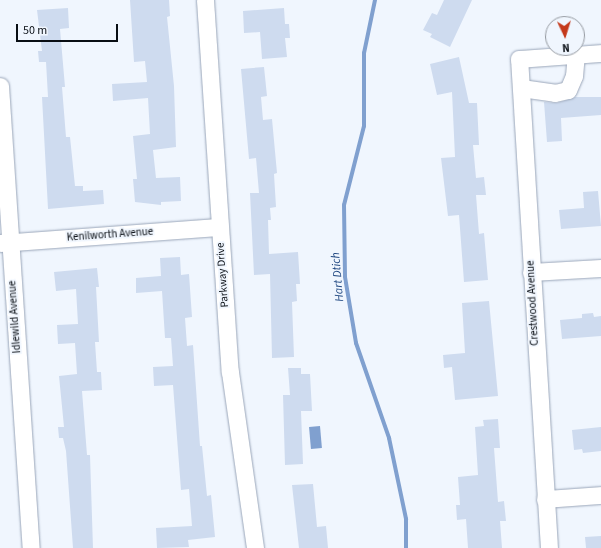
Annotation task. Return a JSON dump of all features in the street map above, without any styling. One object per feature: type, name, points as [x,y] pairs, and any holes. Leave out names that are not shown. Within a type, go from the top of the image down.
[{"type":"street","name":"Parkway Drive","points":[[205,0],[219,227],[230,372],[255,548]]},
{"type":"street","points":[[585,54],[601,53]]},
{"type":"street","name":"Crestwood Avenue","points":[[549,548],[519,59],[553,56]]},
{"type":"street","points":[[520,88],[554,93],[568,90],[574,76],[576,56]]},
{"type":"street","name":"Idlewild Avenue","points":[[0,86],[5,243],[30,548]]},
{"type":"street","name":"Kenilworth Avenue","points":[[5,243],[219,227]]},
{"type":"street","points":[[531,272],[601,268]]},
{"type":"street","points":[[545,499],[601,494]]},
{"type":"water","points":[[320,426],[322,448],[311,449],[309,427]]},
{"type":"building","points":[[130,0],[169,0],[170,16],[167,17],[174,86],[176,147],[153,150],[156,178],[180,177],[181,201],[161,202],[161,205],[135,202],[133,179],[137,179],[133,136],[150,134],[148,98],[113,101],[112,84],[147,82],[145,61],[134,62]]},
{"type":"building","points":[[444,0],[472,0],[450,47],[430,37],[432,34],[423,30],[432,13],[437,15]]},
{"type":"building","points":[[68,8],[69,28],[60,29],[65,87],[62,87],[66,137],[70,137],[75,186],[83,186],[83,191],[103,190],[104,204],[48,209],[42,97],[48,97],[46,62],[39,62],[38,51],[42,51],[37,10]]},
{"type":"building","points":[[284,8],[285,24],[289,24],[290,38],[285,38],[287,57],[262,59],[260,32],[244,33],[243,11]]},
{"type":"building","points":[[459,57],[469,103],[477,103],[479,145],[473,145],[476,178],[484,177],[486,195],[476,195],[479,234],[484,233],[488,280],[464,282],[459,215],[448,216],[441,158],[455,157],[452,92],[437,95],[430,64]]},
{"type":"building","points":[[264,67],[267,96],[261,97],[263,120],[272,119],[277,173],[274,174],[276,207],[270,208],[271,220],[268,220],[269,254],[298,252],[300,284],[296,284],[297,301],[292,302],[294,357],[272,358],[270,274],[254,275],[250,193],[259,193],[256,158],[249,159],[241,69]]},
{"type":"building","points":[[575,97],[601,97],[601,115],[561,118],[562,141],[547,142],[544,102],[557,103]]},
{"type":"building","points":[[598,191],[601,226],[561,229],[559,210],[584,208],[583,192]]},
{"type":"building","points":[[180,257],[181,275],[189,274],[192,317],[185,318],[187,346],[193,345],[200,446],[202,446],[207,496],[211,495],[215,537],[188,540],[189,547],[157,548],[156,528],[192,526],[189,489],[181,490],[173,385],[154,386],[153,367],[173,366],[171,338],[165,338],[162,291],[136,293],[136,278],[161,276],[160,258]]},
{"type":"building","points":[[97,268],[99,287],[96,287],[99,342],[95,342],[97,372],[101,372],[102,390],[82,391],[87,455],[90,455],[93,548],[73,548],[66,451],[63,438],[59,438],[58,427],[64,427],[59,376],[77,374],[75,343],[58,344],[57,325],[78,324],[76,289],[56,291],[54,272]]},
{"type":"building","points":[[489,301],[498,396],[455,400],[452,367],[444,368],[443,355],[465,353],[462,303]]},
{"type":"building","points":[[593,313],[594,317],[601,316],[601,336],[562,339],[560,320],[582,318],[582,314]]},
{"type":"building","points":[[288,368],[301,368],[301,374],[310,374],[312,411],[301,411],[303,464],[285,465],[283,395],[290,395]]},
{"type":"building","points":[[498,419],[500,448],[494,448],[498,502],[504,501],[506,521],[500,521],[502,548],[468,548],[466,519],[457,520],[456,505],[460,505],[458,477],[478,475],[475,427],[484,426],[483,420]]},
{"type":"building","points":[[601,427],[601,451],[583,453],[582,449],[574,450],[572,430]]},
{"type":"building","points":[[313,484],[317,527],[326,526],[328,548],[299,548],[292,485]]},
{"type":"building","points":[[601,536],[601,548],[586,548],[585,537]]},
{"type":"waterway","name":"Hart Dtich","points":[[375,0],[364,53],[364,126],[344,205],[345,277],[356,343],[389,438],[406,519],[406,548]]}]
